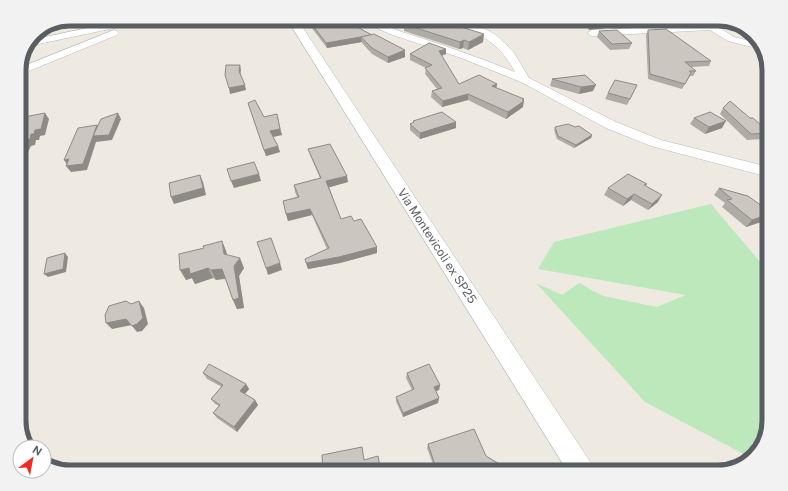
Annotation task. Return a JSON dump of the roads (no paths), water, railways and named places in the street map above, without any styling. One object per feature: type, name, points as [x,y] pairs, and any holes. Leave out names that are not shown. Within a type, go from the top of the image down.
[{"type":"street","points":[[93,26],[99,29]]},
{"type":"street","points":[[37,42],[112,26]]},
{"type":"street","points":[[26,69],[116,32],[120,26]]},
{"type":"street","name":"Via Montevicoli ex SP25","points":[[296,26],[577,465]]},
{"type":"street","points":[[379,26],[465,56],[525,80],[611,125],[656,143],[762,170]]},
{"type":"street","points":[[466,26],[486,32],[500,42],[514,58],[525,80]]},
{"type":"street","points":[[592,33],[711,27],[731,40],[754,45]]}]
